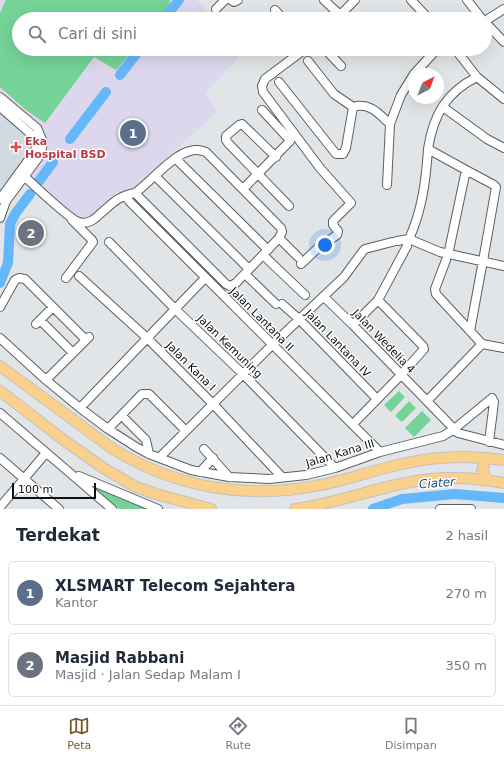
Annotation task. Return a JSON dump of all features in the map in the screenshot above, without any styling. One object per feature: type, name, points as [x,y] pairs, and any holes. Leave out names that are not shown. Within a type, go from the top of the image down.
[{"type":"main road","points":[[0,366],[113,450],[128,459],[172,478],[222,490],[251,492],[282,491],[320,485],[402,464],[435,458],[463,457],[504,460]]},
{"type":"main road","points":[[0,391],[65,441],[105,469],[136,487],[211,509]]},
{"type":"main road","points":[[487,480],[482,470],[488,458]]},
{"type":"main road","points":[[295,509],[407,482],[462,478],[504,483]]},
{"type":"street","points":[[216,9],[225,0]]},
{"type":"street","points":[[231,0],[234,2],[238,0]]},
{"type":"street","points":[[324,0],[334,12]]},
{"type":"street","points":[[343,12],[355,0]]},
{"type":"street","points":[[411,0],[422,12]]},
{"type":"street","points":[[467,0],[476,12]]},
{"type":"street","points":[[492,17],[504,8]]},
{"type":"street","points":[[492,29],[504,42]]},
{"type":"street","points":[[279,238],[300,260],[337,235],[338,231],[333,225],[333,221],[351,203],[320,168],[263,92],[262,86],[265,79],[296,56]]},
{"type":"street","points":[[332,56],[341,66]]},
{"type":"street","points":[[420,68],[431,56]]},
{"type":"street","points":[[460,56],[477,77],[504,98]]},
{"type":"street","points":[[308,61],[339,99],[353,107],[360,105],[368,106],[390,124]]},
{"type":"street","points":[[353,324],[378,300],[408,242],[421,204],[425,183],[428,149],[433,124],[443,107],[456,90],[477,77]]},
{"type":"street","points":[[279,82],[336,154],[343,154],[346,148],[353,107]]},
{"type":"street","points":[[388,185],[390,124],[401,95],[408,84]]},
{"type":"street","points":[[0,97],[37,128],[42,138],[43,148],[41,154],[24,176],[0,199]]},
{"type":"street","points":[[0,106],[31,134],[37,142],[35,151],[14,184],[0,218]]},
{"type":"street","points":[[443,107],[481,136],[504,148]]},
{"type":"street","points":[[243,190],[290,141],[262,110]]},
{"type":"street","points":[[276,157],[242,124],[226,136],[228,143],[289,206]]},
{"type":"street","points":[[428,149],[496,186],[470,331]]},
{"type":"street","points":[[24,176],[69,216],[78,222],[87,223],[94,219],[118,198],[127,194],[135,193],[176,159],[189,151],[198,150],[206,152],[281,228],[282,232],[279,238],[236,283],[230,286],[226,284],[135,193]]},
{"type":"street","points":[[176,159],[305,295]]},
{"type":"street","points":[[466,170],[447,257],[435,289],[436,294],[482,344],[504,348]]},
{"type":"street","name":"Jalan Lantana IV","points":[[156,176],[279,304],[299,319],[377,399]]},
{"type":"street","name":"Jalan Lantana II","points":[[130,201],[380,452]]},
{"type":"street","points":[[66,278],[93,242],[69,216]]},
{"type":"street","name":"Jalan Kemuning","points":[[108,242],[243,374],[335,468]]},
{"type":"street","points":[[159,458],[272,345],[344,277],[365,249],[395,242],[408,242],[447,257],[483,264],[504,266]]},
{"type":"street","name":"Jalan Kana I","points":[[79,276],[147,338],[213,404],[282,477]]},
{"type":"street","points":[[0,307],[15,280],[19,278],[25,279],[53,307],[88,338],[46,380]]},
{"type":"street","points":[[80,408],[205,278]]},
{"type":"street","name":"Jalan Wedelia 4","points":[[324,297],[353,324],[453,430]]},
{"type":"street","points":[[353,424],[401,375],[422,351],[423,346],[378,300]]},
{"type":"street","points":[[53,307],[38,322],[73,353]]},
{"type":"street","name":"Jalan Kana III","points":[[0,338],[46,380],[108,429],[149,454],[200,472],[229,477],[269,479],[306,475],[335,468],[380,452],[443,436],[453,430],[492,398],[494,402],[489,442]]},
{"type":"street","points":[[427,401],[482,344]]},
{"type":"street","points":[[108,429],[142,394],[149,394],[186,431]]},
{"type":"street","points":[[0,413],[46,453],[72,473],[112,509]]},
{"type":"street","points":[[122,416],[146,440],[149,454]]},
{"type":"street","points":[[453,430],[463,435],[504,445]]},
{"type":"street","points":[[204,449],[229,477]]},
{"type":"street","points":[[0,508],[23,478],[46,453]]},
{"type":"street","points":[[0,458],[59,509]]},
{"type":"street","points":[[200,472],[213,458]]},
{"type":"street","points":[[72,473],[158,509]]},
{"type":"street","points":[[440,509],[471,509]]},
{"type":"shaded area","points":[[0,0],[197,0],[208,12],[12,12],[12,56],[239,57],[205,93],[217,112],[134,188],[127,192],[117,192],[92,216],[84,218],[77,217],[20,167],[0,188]]},
{"type":"shaded area","name":"Eka Hospital BSD","points":[[0,111],[24,131],[32,143],[31,151],[20,167],[0,188]]},
{"type":"green space","points":[[6,0],[170,0],[169,6],[164,12],[12,12],[12,56],[128,56],[116,70],[94,57],[45,123],[26,110],[0,87],[0,13]]},
{"type":"green space","points":[[399,391],[405,397],[391,412],[384,405]]},
{"type":"green space","points":[[409,401],[416,408],[402,422],[395,416]]},
{"type":"green space","points":[[422,411],[431,420],[414,437],[405,428]]},
{"type":"green space","points":[[94,487],[137,504],[147,509],[119,509]]},
{"type":"waterway","points":[[170,12],[179,0]]},
{"type":"waterway","points":[[120,75],[135,56]]},
{"type":"waterway","points":[[70,139],[106,92]]},
{"type":"waterway","points":[[39,181],[53,162]]},
{"type":"waterway","points":[[0,283],[8,263],[10,224],[15,214],[30,194]]},
{"type":"waterway","name":"Ciater","points":[[373,509],[402,499],[455,494],[504,498]]},
{"type":"place","name":"XLSMART Telecom Sejahtera","points":[[133,133]]},
{"type":"place","name":"Eka Hospital BSD","points":[[16,147]]},
{"type":"place","name":"Masjid Rabbani","points":[[31,233]]}]
